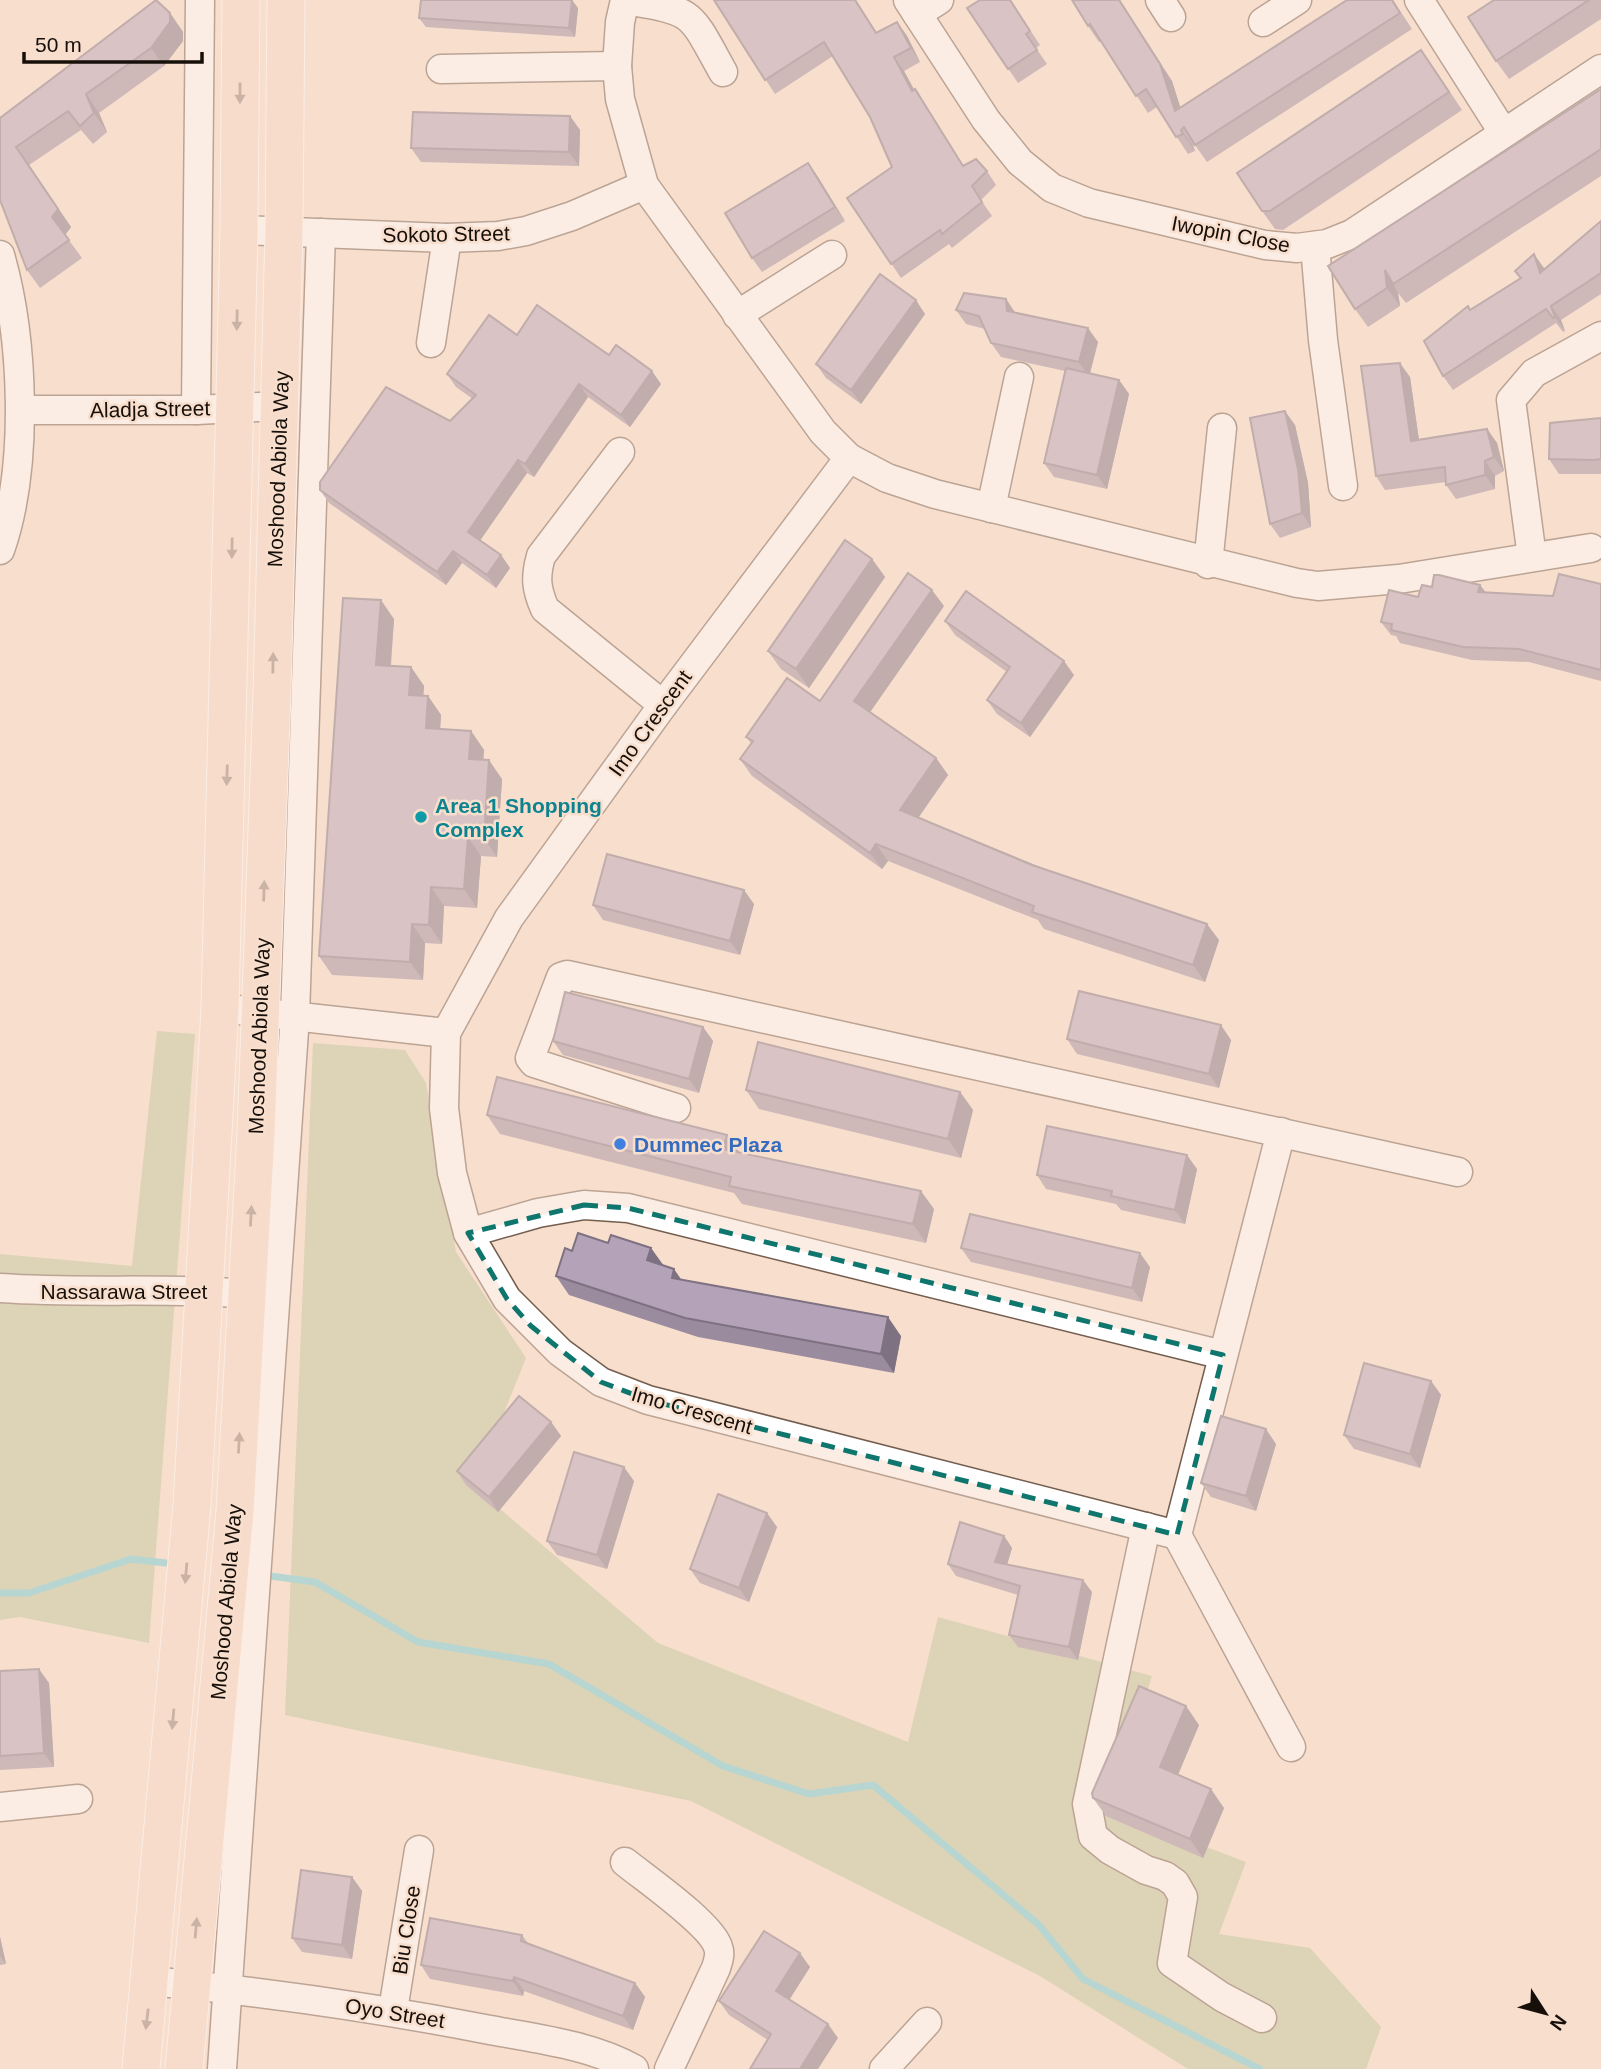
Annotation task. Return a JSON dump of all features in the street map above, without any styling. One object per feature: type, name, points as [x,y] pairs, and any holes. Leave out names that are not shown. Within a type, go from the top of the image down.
[{"type":"main road","name":"Moshood Abiola Way","points":[[141,2069],[192,1505],[220,1008],[239,230],[241,0]]},
{"type":"main road","name":"Moshood Abiola Way","points":[[184,2069],[235,1511],[247,1294],[279,406],[286,0]]},
{"type":"street","points":[[196,410],[200,0]]},
{"type":"street","points":[[723,72],[690,16],[675,8],[626,0],[620,22],[617,66],[620,99],[644,185],[799,403],[849,458],[899,482],[991,508],[1208,564],[1318,586],[1399,579],[1591,548]]},
{"type":"street","points":[[1263,22],[1297,0]]},
{"type":"street","points":[[1419,0],[1503,132]]},
{"type":"street","name":"Iwopin Close","points":[[921,5],[986,120],[1020,162],[1052,188],[1089,202],[1265,245],[1297,248],[1315,246],[1352,234],[1601,69]]},
{"type":"street","points":[[441,69],[617,66]]},
{"type":"street","name":"Sokoto Street","points":[[239,230],[447,238],[526,231],[644,185]]},
{"type":"street","points":[[222,2069],[295,1016],[321,233]]},
{"type":"street","points":[[431,343],[447,238]]},
{"type":"street","points":[[1315,246],[1323,341],[1343,486]]},
{"type":"street","points":[[0,255],[8,283],[8,362],[20,410],[12,501],[0,550]]},
{"type":"street","points":[[737,315],[832,255]]},
{"type":"street","points":[[1532,557],[1511,400],[1534,373],[1601,336]]},
{"type":"street","points":[[991,508],[1019,377]]},
{"type":"street","name":"Aladja Street","points":[[20,410],[196,410],[235,406],[279,406]]},
{"type":"street","points":[[1208,564],[1222,428]]},
{"type":"street","points":[[620,452],[541,556],[536,576],[538,593],[545,609],[663,705]]},
{"type":"street","name":"Imo Crescent","points":[[849,458],[663,705],[509,918],[446,1034],[444,1108],[453,1172],[468,1233],[507,1298],[531,1326],[560,1352],[601,1382],[648,1400],[1177,1535]]},
{"type":"street","points":[[676,1108],[534,1063],[530,1058],[561,977],[567,975],[1458,1172]]},
{"type":"street","points":[[220,1008],[446,1034]]},
{"type":"street","points":[[1281,1132],[1177,1535],[1291,1747]]},
{"type":"street","points":[[468,1233],[538,1213],[584,1205],[628,1208],[1223,1355]]},
{"type":"street","name":"Nassarawa Street","points":[[0,1288],[59,1293],[206,1291],[247,1294]]},
{"type":"street","points":[[1146,1527],[1087,1804],[1093,1836],[1110,1850],[1146,1870],[1165,1875],[1175,1883],[1183,1897],[1172,1963],[1222,1997],[1262,2018]]},
{"type":"street","points":[[0,1808],[78,1799]]},
{"type":"street","name":"Biu Close","points":[[393,2010],[419,1850]]},
{"type":"street","points":[[625,1862],[677,1903],[718,1945],[720,1957],[716,1968],[669,2069]]},
{"type":"street","name":"Oyo Street","points":[[151,1981],[393,2010],[565,2044],[618,2060],[634,2069]]},
{"type":"street","points":[[884,2069],[927,2022]]},
{"type":"highlighted area","points":[[584,1205],[628,1208],[1223,1355],[1177,1535],[648,1400],[601,1382],[531,1326],[507,1299],[468,1233]]},
{"type":"green space","points":[[157,1031],[195,1034],[149,1643],[20,1617],[0,1620],[0,1254],[132,1266]]},
{"type":"green space","points":[[313,1043],[405,1050],[426,1083],[456,1252],[526,1358],[474,1487],[658,1643],[908,1742],[938,1617],[1152,1676],[1109,1810],[1246,1862],[1219,1934],[1310,1948],[1381,2027],[1366,2069],[1188,2069],[1040,1976],[691,1801],[285,1715]]},
{"type":"building","points":[[156,0],[170,13],[170,22],[151,48],[86,94],[94,113],[80,126],[68,111],[16,147],[58,209],[52,217],[69,240],[27,270],[0,200],[0,118]]},
{"type":"building","points":[[421,0],[572,0],[569,28],[419,18]]},
{"type":"building","points":[[714,0],[855,0],[876,33],[897,22],[911,48],[894,57],[912,91],[915,89],[963,166],[976,159],[987,171],[972,186],[982,202],[942,234],[940,230],[891,264],[847,198],[892,167],[870,117],[824,42],[765,80]]},
{"type":"building","points":[[980,0],[1010,0],[1030,31],[1026,34],[1037,50],[1008,69],[967,8]]},
{"type":"building","points":[[1072,0],[1119,0],[1160,64],[1175,111],[1347,0],[1392,0],[1400,13],[1195,145],[1184,127],[1181,130],[1183,134],[1176,137],[1146,89],[1136,96]]},
{"type":"building","points":[[1494,0],[1589,0],[1496,61],[1468,17]]},
{"type":"building","points":[[1421,50],[1449,92],[1270,211],[1262,211],[1237,173]]},
{"type":"building","points":[[1601,89],[1601,149],[1393,284],[1385,270],[1387,288],[1355,309],[1328,266]]},
{"type":"building","points":[[413,112],[570,116],[569,152],[411,148]]},
{"type":"building","points":[[808,163],[835,207],[752,258],[725,213]]},
{"type":"building","points":[[1601,221],[1601,273],[1551,306],[1555,317],[1546,309],[1443,376],[1424,341],[1468,306],[1470,310],[1521,278],[1515,271],[1534,254],[1540,273]]},
{"type":"building","points":[[880,274],[916,300],[851,390],[816,364]]},
{"type":"building","points":[[964,293],[1006,299],[1007,311],[1088,328],[1079,362],[991,343],[979,316],[956,310]]},
{"type":"building","points":[[537,305],[609,355],[616,345],[652,371],[621,415],[579,384],[525,464],[518,460],[468,532],[501,555],[487,575],[453,551],[437,572],[320,490],[320,482],[386,387],[450,421],[476,395],[447,374],[489,315],[517,335]]},
{"type":"building","points":[[1400,363],[1411,441],[1487,429],[1494,457],[1485,461],[1485,475],[1446,485],[1445,467],[1376,476],[1361,366]]},
{"type":"building","points":[[1066,368],[1119,380],[1097,475],[1044,463]]},
{"type":"building","points":[[1285,411],[1298,469],[1302,513],[1270,524],[1250,418]]},
{"type":"building","points":[[1601,418],[1601,459],[1549,459],[1550,423]]},
{"type":"building","points":[[845,540],[872,559],[796,669],[768,651]]},
{"type":"building","points":[[908,573],[932,590],[854,701],[936,758],[900,810],[1032,865],[1207,924],[1193,965],[1032,912],[1034,906],[876,844],[870,853],[740,759],[753,741],[746,737],[787,678],[820,701]]},
{"type":"building","points":[[1559,574],[1601,584],[1601,670],[1519,649],[1463,647],[1391,630],[1392,624],[1381,622],[1389,590],[1418,597],[1422,585],[1432,587],[1434,575],[1480,585],[1478,592],[1553,596]]},
{"type":"building","points":[[966,591],[1064,661],[1021,723],[987,700],[1010,667],[945,621]]},
{"type":"building","name":"Area 1 Shopping Complex","points":[[343,598],[381,600],[376,665],[411,667],[409,695],[428,696],[426,728],[471,731],[469,759],[489,760],[484,838],[468,837],[464,889],[431,887],[429,925],[412,924],[410,962],[319,956]]},
{"type":"building","points":[[607,854],[744,890],[730,941],[593,905]]},
{"type":"building","points":[[1079,991],[1221,1025],[1209,1074],[1067,1039]]},
{"type":"building","points":[[565,992],[703,1027],[689,1079],[553,1041]]},
{"type":"building","points":[[758,1042],[960,1092],[948,1139],[746,1090]]},
{"type":"building","points":[[497,1077],[727,1135],[723,1149],[921,1191],[913,1224],[729,1186],[731,1177],[487,1115]]},
{"type":"building","points":[[1047,1126],[1187,1155],[1175,1210],[1111,1196],[1112,1191],[1037,1175]]},
{"type":"building","points":[[970,1214],[1140,1253],[1132,1288],[961,1248]]},
{"type":"building","points":[[578,1233],[608,1243],[611,1235],[651,1248],[647,1260],[674,1269],[672,1278],[888,1317],[881,1354],[685,1318],[556,1276],[565,1248],[572,1251]]},
{"type":"building","points":[[1364,1363],[1431,1381],[1410,1454],[1344,1435]]},
{"type":"building","points":[[519,1396],[551,1422],[489,1497],[457,1471]]},
{"type":"building","points":[[1221,1416],[1266,1429],[1246,1496],[1201,1483]]},
{"type":"building","points":[[574,1452],[624,1467],[597,1555],[547,1541]]},
{"type":"building","points":[[718,1494],[767,1513],[739,1588],[690,1569]]},
{"type":"building","points":[[960,1522],[1004,1536],[995,1562],[1083,1580],[1069,1647],[1009,1635],[1020,1586],[948,1564]]},
{"type":"building","points":[[39,1669],[44,1753],[0,1756],[0,1671]]},
{"type":"building","points":[[1139,1686],[1186,1706],[1160,1767],[1211,1789],[1190,1839],[1093,1798],[1092,1793]]},
{"type":"building","points":[[301,1870],[352,1877],[342,1945],[292,1938]]},
{"type":"building","points":[[430,1918],[522,1935],[521,1941],[635,1983],[623,2016],[514,1977],[513,1981],[421,1965]]},
{"type":"building","points":[[764,1931],[800,1953],[776,1991],[828,2024],[800,2069],[750,2069],[771,2034],[719,2001]]},
{"type":"waterway","points":[[0,1593],[29,1593],[131,1559],[175,1564]]},
{"type":"waterway","points":[[263,1575],[315,1582],[418,1642],[549,1664],[723,1766],[809,1794],[873,1785],[1039,1925],[1083,1979],[1260,2069]]},
{"type":"place","name":"Area 1 Shopping Complex","points":[[421,817]]},
{"type":"place","name":"Dummec Plaza","points":[[620,1144]]}]
